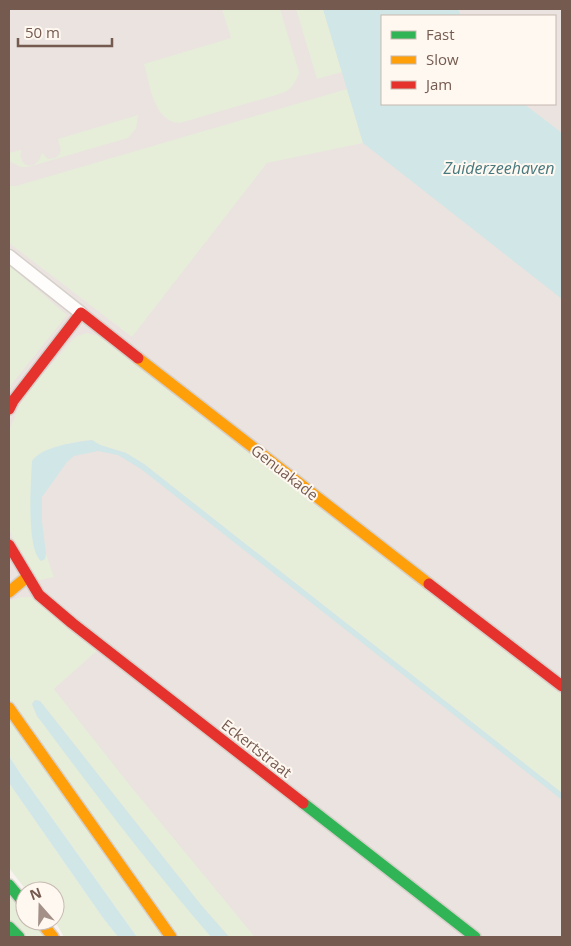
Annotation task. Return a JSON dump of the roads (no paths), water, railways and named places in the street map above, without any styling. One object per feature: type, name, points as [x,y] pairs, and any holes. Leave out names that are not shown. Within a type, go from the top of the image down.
[{"type":"main road","points":[[9,409],[12,401],[81,313]]},
{"type":"main road","name":"Genuakade","points":[[81,313],[562,686]]},
{"type":"main road","name":"Eckertstraat","points":[[9,545],[27,578],[39,595],[72,623],[475,937]]},
{"type":"main road","points":[[9,592],[27,578]]},
{"type":"main road","points":[[9,708],[171,937]]},
{"type":"main road","points":[[9,927],[19,937]]},
{"type":"street","name":"Genuakade","points":[[9,256],[81,313]]},
{"type":"water","name":"Zuiderzeehaven","points":[[323,9],[458,9],[461,15],[381,15],[381,105],[525,105],[562,133],[562,299],[363,143]]},
{"type":"water","points":[[92,440],[100,445],[126,453],[144,464],[562,793],[562,800],[141,469],[118,455],[98,451],[74,456],[67,462],[42,497],[42,522],[46,554],[45,559],[41,561],[36,554],[31,529],[32,461],[36,456],[50,449]]},
{"type":"water","points":[[35,700],[40,701],[201,905],[229,937],[211,937],[166,883],[37,716],[32,704]]},
{"type":"water","points":[[9,756],[137,937],[118,937],[103,918],[9,783]]}]
